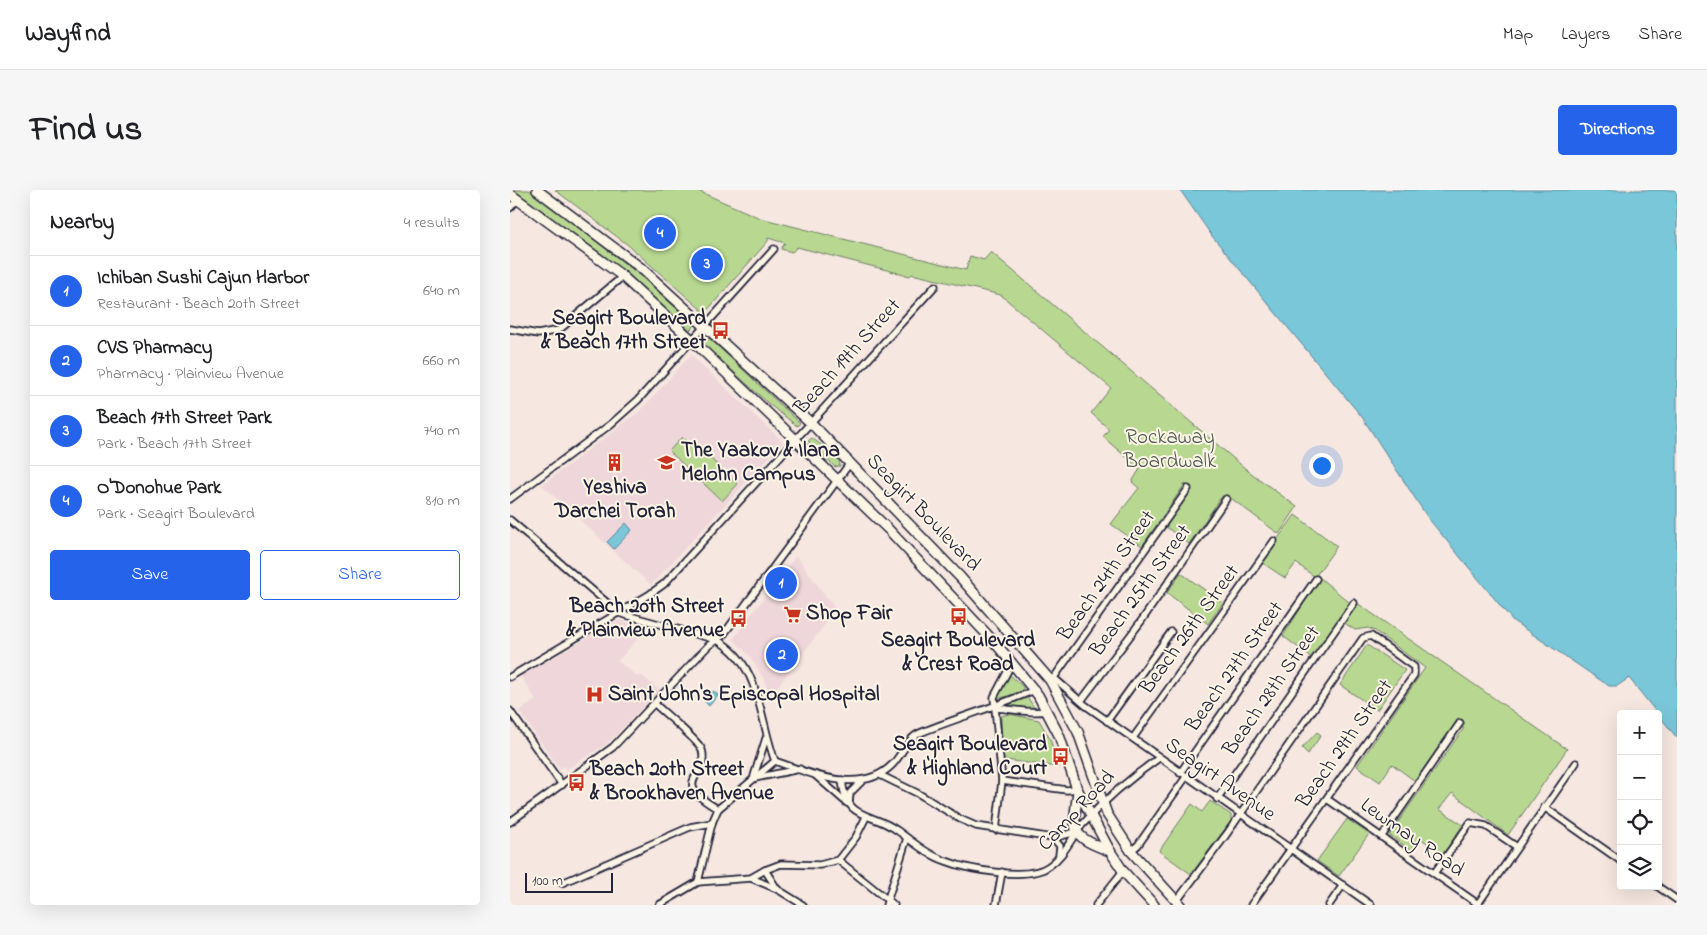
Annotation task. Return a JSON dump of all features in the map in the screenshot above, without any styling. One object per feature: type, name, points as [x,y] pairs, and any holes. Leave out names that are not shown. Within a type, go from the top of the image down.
[{"type":"main road","name":"Seagirt Boulevard","points":[[538,190],[641,268],[704,328],[811,423],[960,577],[1052,679],[1078,732],[1102,804],[1131,851],[1178,904]]},
{"type":"main road","name":"Seagirt Boulevard","points":[[514,197],[622,277],[693,341],[796,438],[905,547],[1012,663],[1034,690],[1047,712],[1059,736],[1078,790],[1110,851],[1123,871],[1154,905]]},
{"type":"main road","points":[[1078,790],[1073,822],[1076,832],[1094,844],[1110,851]]},
{"type":"street","points":[[510,208],[514,197]]},
{"type":"street","points":[[510,499],[611,424],[638,400],[774,250]]},
{"type":"street","points":[[510,329],[538,334],[559,330],[622,277]]},
{"type":"street","name":"Beach 19th Street","points":[[510,677],[664,584],[935,286]]},
{"type":"street","points":[[510,822],[604,755],[724,634],[850,463]]},
{"type":"street","name":"Beach 24th Street","points":[[1052,679],[1188,489]]},
{"type":"street","name":"Beach 25th Street","points":[[1081,701],[1142,620],[1226,499]]},
{"type":"street","points":[[510,520],[619,612],[717,640],[736,656],[748,673],[757,692],[775,761]]},
{"type":"street","name":"Beach 26th Street","points":[[1133,738],[1274,541]]},
{"type":"street","name":"Beach 27th Street","points":[[1180,773],[1316,579]]},
{"type":"street","name":"Beach 28th Street","points":[[1217,798],[1354,603]]},
{"type":"street","points":[[1107,721],[1171,632]]},
{"type":"street","name":"Beach 28th Street","points":[[1178,904],[1363,638],[1371,636],[1414,666],[1414,675]]},
{"type":"street","points":[[996,830],[1002,781],[994,708],[995,695],[1012,663]]},
{"type":"street","name":"Beach 29th Street","points":[[1251,905],[1414,675]]},
{"type":"street","name":"Seagirt Avenue","points":[[1052,679],[1180,773],[1371,905]]},
{"type":"street","points":[[880,776],[918,733],[994,708],[1034,690]]},
{"type":"street","points":[[655,704],[700,746],[702,760],[692,782],[693,788],[700,798],[718,810]]},
{"type":"street","points":[[994,708],[1029,710],[1037,713],[1047,712]]},
{"type":"street","points":[[510,711],[562,785]]},
{"type":"street","points":[[1382,836],[1460,723]]},
{"type":"street","points":[[753,779],[763,752],[767,733]]},
{"type":"street","name":"Camp Road","points":[[814,774],[855,812],[888,824],[946,861],[1002,872],[1038,871],[1050,865],[1058,858],[1076,832],[1117,788],[1159,758]]},
{"type":"street","points":[[775,761],[814,774],[842,780],[880,776],[919,794],[960,819],[996,830],[1053,838],[1076,832]]},
{"type":"street","points":[[698,882],[712,824],[718,810],[775,761]]},
{"type":"street","points":[[1478,904],[1576,763]]},
{"type":"street","points":[[753,779],[800,770]]},
{"type":"street","points":[[1131,851],[1138,846],[1186,777]]},
{"type":"street","points":[[849,805],[850,793],[863,779]]},
{"type":"street","points":[[842,780],[849,805]]},
{"type":"street","points":[[1002,781],[1078,790]]},
{"type":"street","name":"Lewmay Road","points":[[1327,798],[1478,904]]},
{"type":"street","points":[[1544,808],[1617,858]]},
{"type":"street","points":[[659,905],[698,882],[752,878],[765,870],[781,864],[820,865],[838,860],[856,838],[866,817]]},
{"type":"street","points":[[1434,872],[1470,823],[1486,826],[1517,846]]},
{"type":"street","points":[[562,882],[690,827],[712,824]]},
{"type":"street","points":[[886,902],[908,838]]},
{"type":"street","points":[[1053,838],[1060,846],[1058,858]]},
{"type":"street","points":[[838,860],[886,902],[894,905]]},
{"type":"street","points":[[765,870],[777,889]]},
{"type":"street","points":[[1096,905],[1123,871]]},
{"type":"street","points":[[996,905],[1002,872]]},
{"type":"street","points":[[752,878],[777,889],[803,905]]},
{"type":"street","points":[[1329,905],[1343,886]]},
{"type":"street","points":[[1662,890],[1677,900]]},
{"type":"shaded area","name":"The Yaakov & Ilana Melohn Campus","points":[[691,355],[783,442],[651,585],[542,485],[640,411]]},
{"type":"shaded area","points":[[796,556],[836,610],[770,696],[763,677],[749,655],[733,639]]},
{"type":"shaded area","name":"Saint John's Episcopal Hospital","points":[[619,620],[648,627],[618,661],[638,677],[641,675],[659,690],[608,743],[567,769],[564,766],[560,769],[519,711],[536,700],[521,676]]},
{"type":"green space","points":[[514,190],[529,190],[547,203],[637,273],[695,325],[689,331],[608,259]]},
{"type":"green space","name":"Rockaway Boardwalk","points":[[555,190],[696,190],[760,218],[966,270],[970,256],[984,260],[991,252],[1247,470],[1297,507],[1279,534],[1232,499],[1222,496],[1189,544],[1166,527],[1190,488],[1185,484],[1142,546],[1111,524],[1139,488],[1132,482],[1140,469],[1103,437],[1109,429],[1091,413],[1111,388],[1001,295],[912,274],[910,276],[797,247],[792,252],[781,249],[785,243],[768,238],[768,241],[705,313],[628,245]]},
{"type":"green space","points":[[709,338],[800,423],[797,426],[770,405],[703,344]]},
{"type":"green space","points":[[682,437],[696,451],[699,448],[738,484],[722,501],[669,451]]},
{"type":"green space","points":[[812,438],[839,459],[840,466],[835,467],[808,441]]},
{"type":"green space","points":[[1295,515],[1337,546],[1315,577],[1296,563],[1285,578],[1261,562]]},
{"type":"green space","points":[[1181,573],[1223,603],[1208,624],[1167,593]]},
{"type":"green space","points":[[1320,578],[1349,602],[1353,602],[1313,659],[1283,636]]},
{"type":"green space","points":[[1357,603],[1567,749],[1508,835],[1452,793],[1439,809],[1463,825],[1443,854],[1420,838],[1411,850],[1389,835],[1464,728],[1452,728],[1415,781],[1392,764],[1380,782],[1357,766],[1425,668],[1375,631],[1368,628],[1355,630],[1343,622]]},
{"type":"green space","points":[[1367,645],[1405,670],[1377,710],[1340,685]]},
{"type":"green space","points":[[1009,674],[1023,687],[1023,691],[995,700]]},
{"type":"green space","points":[[1028,698],[1035,709],[1003,706]]},
{"type":"green space","points":[[1009,714],[1039,720],[1050,739],[1059,767],[1005,760],[1002,757],[1001,716]]},
{"type":"green space","points":[[1317,732],[1321,735],[1308,754],[1302,748]]},
{"type":"green space","points":[[1210,801],[1231,815],[1231,821],[1191,874],[1159,851],[1192,804],[1202,812]]},
{"type":"green space","points":[[1347,819],[1369,834],[1339,876],[1317,861]]},
{"type":"water","points":[[1180,190],[1677,190],[1677,738],[1662,719],[1662,710],[1655,710],[1629,678],[1617,686],[1609,686],[1513,621],[1428,518],[1362,417],[1212,236]]},
{"type":"water","points":[[626,523],[632,530],[614,549],[607,542]]},
{"type":"water","points":[[713,691],[718,695],[709,706],[704,701]]},
{"type":"place","name":"O'Donohue Park","points":[[660,233]]},
{"type":"place","name":"Beach 17th Street Park","points":[[707,264]]},
{"type":"place","name":"Seagirt Boulevard & Beach 17th Street","points":[[720,331]]},
{"type":"place","name":"Yeshiva Darchei Torah","points":[[615,463]]},
{"type":"place","name":"The Yaakov & Ilana Melohn Campus","points":[[667,463]]},
{"type":"place","name":"Ichiban Sushi Cajun Harbor","points":[[781,583]]},
{"type":"place","name":"Shop Fair","points":[[792,614]]},
{"type":"place","name":"Seagirt Boulevard & Crest Road","points":[[958,616]]},
{"type":"place","name":"Beach 20th Street & Plainview Avenue","points":[[738,619]]},
{"type":"place","name":"CVS Pharmacy","points":[[782,655]]},
{"type":"place","name":"Saint John's Episcopal Hospital","points":[[594,695]]},
{"type":"place","name":"Seagirt Boulevard & Highland Court","points":[[1061,757]]},
{"type":"place","name":"Beach 20th Street & Brookhaven Avenue","points":[[576,782]]}]
